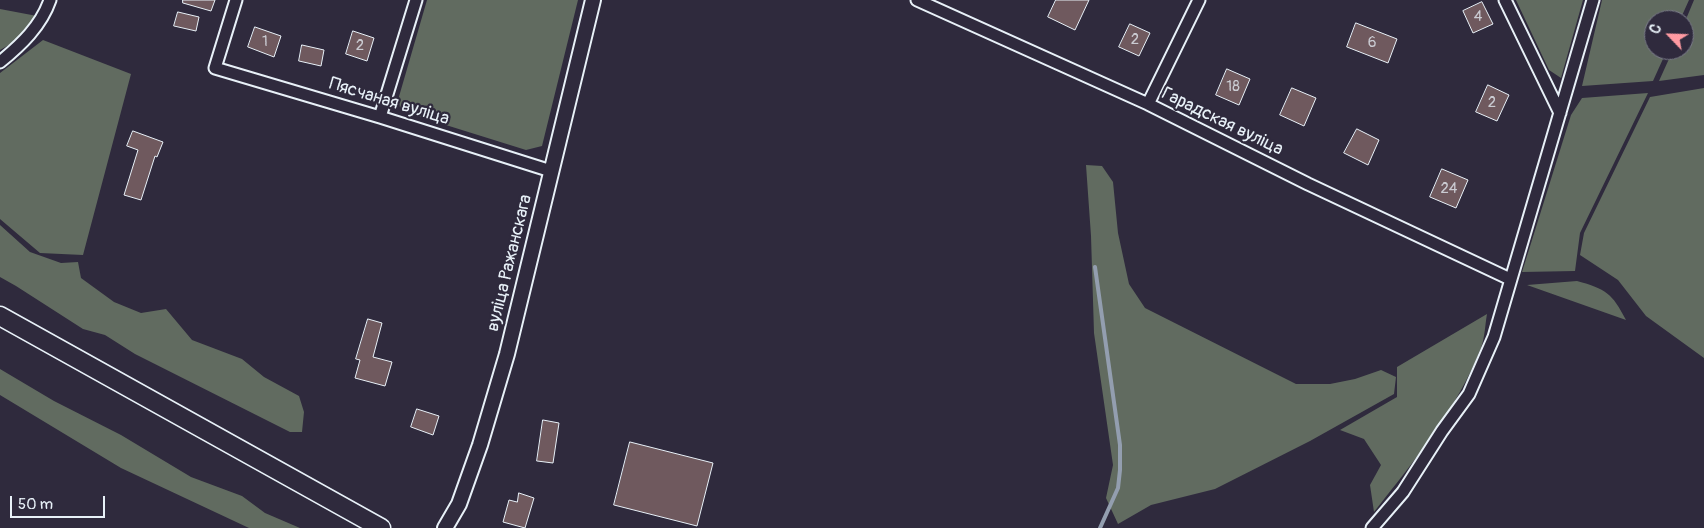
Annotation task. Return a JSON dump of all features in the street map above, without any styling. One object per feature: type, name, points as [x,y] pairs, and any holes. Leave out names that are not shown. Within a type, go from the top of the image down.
[{"type":"main road","points":[[0,316],[382,528]]},
{"type":"street","points":[[0,62],[21,45],[46,13],[50,0]]},
{"type":"street","name":"Пясчаная вуліца","points":[[236,0],[215,68],[380,117],[551,171]]},
{"type":"street","points":[[380,117],[416,0]]},
{"type":"street","name":"вуліца Ражанскага","points":[[445,528],[459,504],[480,445],[506,354],[593,0]]},
{"type":"street","name":"Гарадская вуліца","points":[[917,0],[1148,104],[1308,184],[1510,279]]},
{"type":"street","points":[[1148,104],[1199,0]]},
{"type":"street","points":[[1505,0],[1560,113]]},
{"type":"street","points":[[1372,528],[1403,492],[1442,431],[1469,394],[1494,337],[1593,0]]},
{"type":"shaded area","points":[[427,0],[578,0],[542,146],[526,150],[401,111],[398,100]]},
{"type":"shaded area","points":[[1516,0],[1583,0],[1561,78],[1549,70]]},
{"type":"shaded area","points":[[1602,0],[1689,0],[1684,10],[1644,10],[1644,60],[1662,60],[1653,81],[1582,86]]},
{"type":"shaded area","points":[[1694,0],[1704,0],[1704,75],[1659,81],[1668,60],[1694,60],[1694,10],[1690,10]]},
{"type":"shaded area","points":[[0,9],[37,16],[14,42],[0,50]]},
{"type":"shaded area","points":[[43,40],[131,74],[83,255],[40,253],[0,219],[0,73]]},
{"type":"shaded area","points":[[1704,88],[1704,358],[1646,316],[1618,280],[1580,255],[1584,233],[1650,97]]},
{"type":"shaded area","points":[[1648,93],[1580,233],[1575,271],[1522,272],[1571,115],[1582,98]]},
{"type":"shaded area","points":[[1086,165],[1102,166],[1113,182],[1118,233],[1129,284],[1145,308],[1296,384],[1330,384],[1355,379],[1381,370],[1396,377],[1394,394],[1310,441],[1215,489],[1151,505],[1118,524],[1106,498],[1113,465],[1094,333],[1091,236]]},
{"type":"shaded area","points":[[0,225],[30,252],[61,263],[78,262],[81,278],[114,302],[141,313],[166,309],[192,340],[242,359],[264,377],[299,396],[304,412],[302,432],[290,432],[135,354],[105,335],[83,329],[0,277]]},
{"type":"shaded area","points":[[1577,281],[1607,293],[1617,304],[1626,320],[1527,285]]},
{"type":"shaded area","points":[[1487,314],[1481,348],[1460,392],[1434,434],[1374,512],[1370,485],[1381,465],[1364,439],[1340,430],[1397,397],[1397,367]]},
{"type":"shaded area","points":[[0,369],[54,401],[121,435],[191,477],[242,496],[265,513],[300,528],[249,528],[121,468],[0,395]]},
{"type":"building","points":[[183,0],[215,0],[211,11],[183,3]]},
{"type":"building","points":[[1056,0],[1089,0],[1075,30],[1048,17]]},
{"type":"building","points":[[1482,2],[1493,24],[1473,33],[1463,11]]},
{"type":"building","points":[[178,12],[199,17],[196,31],[174,26]]},
{"type":"building","points":[[1356,23],[1397,39],[1388,63],[1347,47]]},
{"type":"building","points":[[1130,24],[1150,33],[1139,56],[1119,47]]},
{"type":"building","points":[[255,27],[281,36],[274,57],[248,47]]},
{"type":"building","points":[[353,31],[374,38],[367,61],[346,54]]},
{"type":"building","points":[[302,45],[324,50],[321,66],[299,61]]},
{"type":"building","points":[[1227,69],[1250,79],[1239,105],[1216,95]]},
{"type":"building","points":[[1488,85],[1509,95],[1497,121],[1476,112]]},
{"type":"building","points":[[1292,88],[1316,98],[1304,126],[1280,115]]},
{"type":"building","points":[[1357,129],[1379,140],[1368,165],[1344,153]]},
{"type":"building","points":[[133,131],[163,142],[157,157],[155,156],[141,200],[124,195],[138,150],[127,146]]},
{"type":"building","points":[[1442,169],[1468,180],[1456,208],[1430,197]]},
{"type":"building","points":[[368,319],[382,323],[373,357],[392,362],[385,386],[355,378],[360,360],[356,359]]},
{"type":"building","points":[[417,409],[439,416],[433,435],[411,427]]},
{"type":"building","points":[[543,420],[559,423],[553,463],[537,461]]},
{"type":"building","points":[[630,442],[713,463],[697,526],[614,505]]},
{"type":"building","points":[[519,493],[534,498],[525,528],[503,522],[509,500],[517,502]]},
{"type":"waterway","points":[[1095,267],[1120,445],[1118,488],[1100,528]]}]
